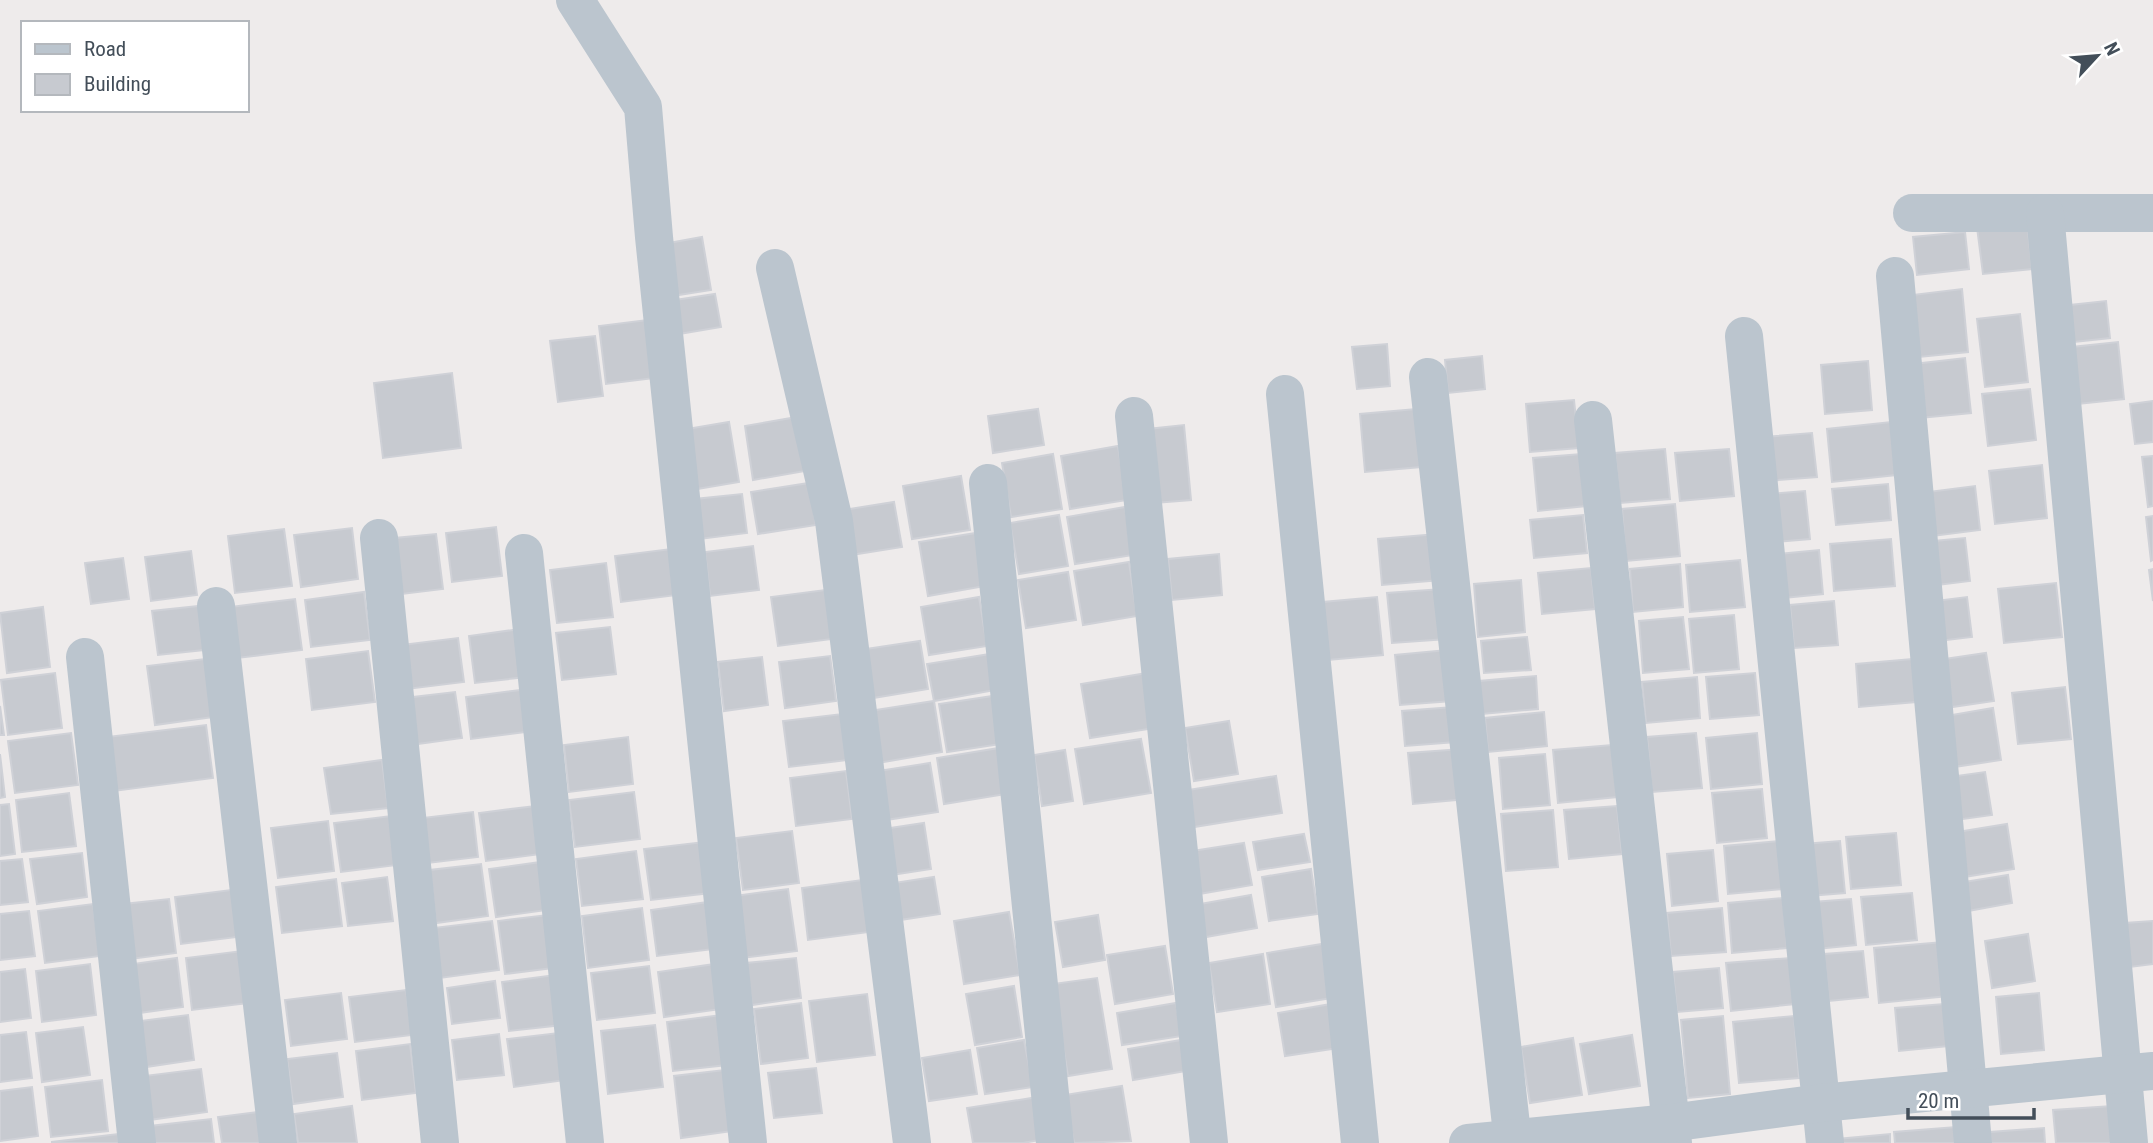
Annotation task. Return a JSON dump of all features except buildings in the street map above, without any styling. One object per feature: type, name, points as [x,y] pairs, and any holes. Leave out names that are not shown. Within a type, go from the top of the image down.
[{"type":"street","points":[[575,0],[643,107],[653,237],[748,1143]]},
{"type":"street","points":[[2045,213],[2138,1072],[2129,1143]]},
{"type":"street","points":[[1912,214],[2153,213]]},
{"type":"street","points":[[775,268],[834,521],[912,1143]]},
{"type":"street","points":[[1895,276],[1973,1143]]},
{"type":"street","points":[[1744,336],[1825,1143]]},
{"type":"street","points":[[1429,377],[1513,1140]]},
{"type":"street","points":[[1285,394],[1360,1143]]},
{"type":"street","points":[[1134,416],[1209,1143]]},
{"type":"street","points":[[1593,420],[1671,1133]]},
{"type":"street","points":[[988,483],[1055,1143]]},
{"type":"street","points":[[379,538],[440,1143]]},
{"type":"street","points":[[524,553],[584,1143]]},
{"type":"street","points":[[216,606],[278,1143]]},
{"type":"street","points":[[85,657],[137,1143]]},
{"type":"street","points":[[1468,1143],[1671,1133],[1821,1103],[2138,1072]]}]
